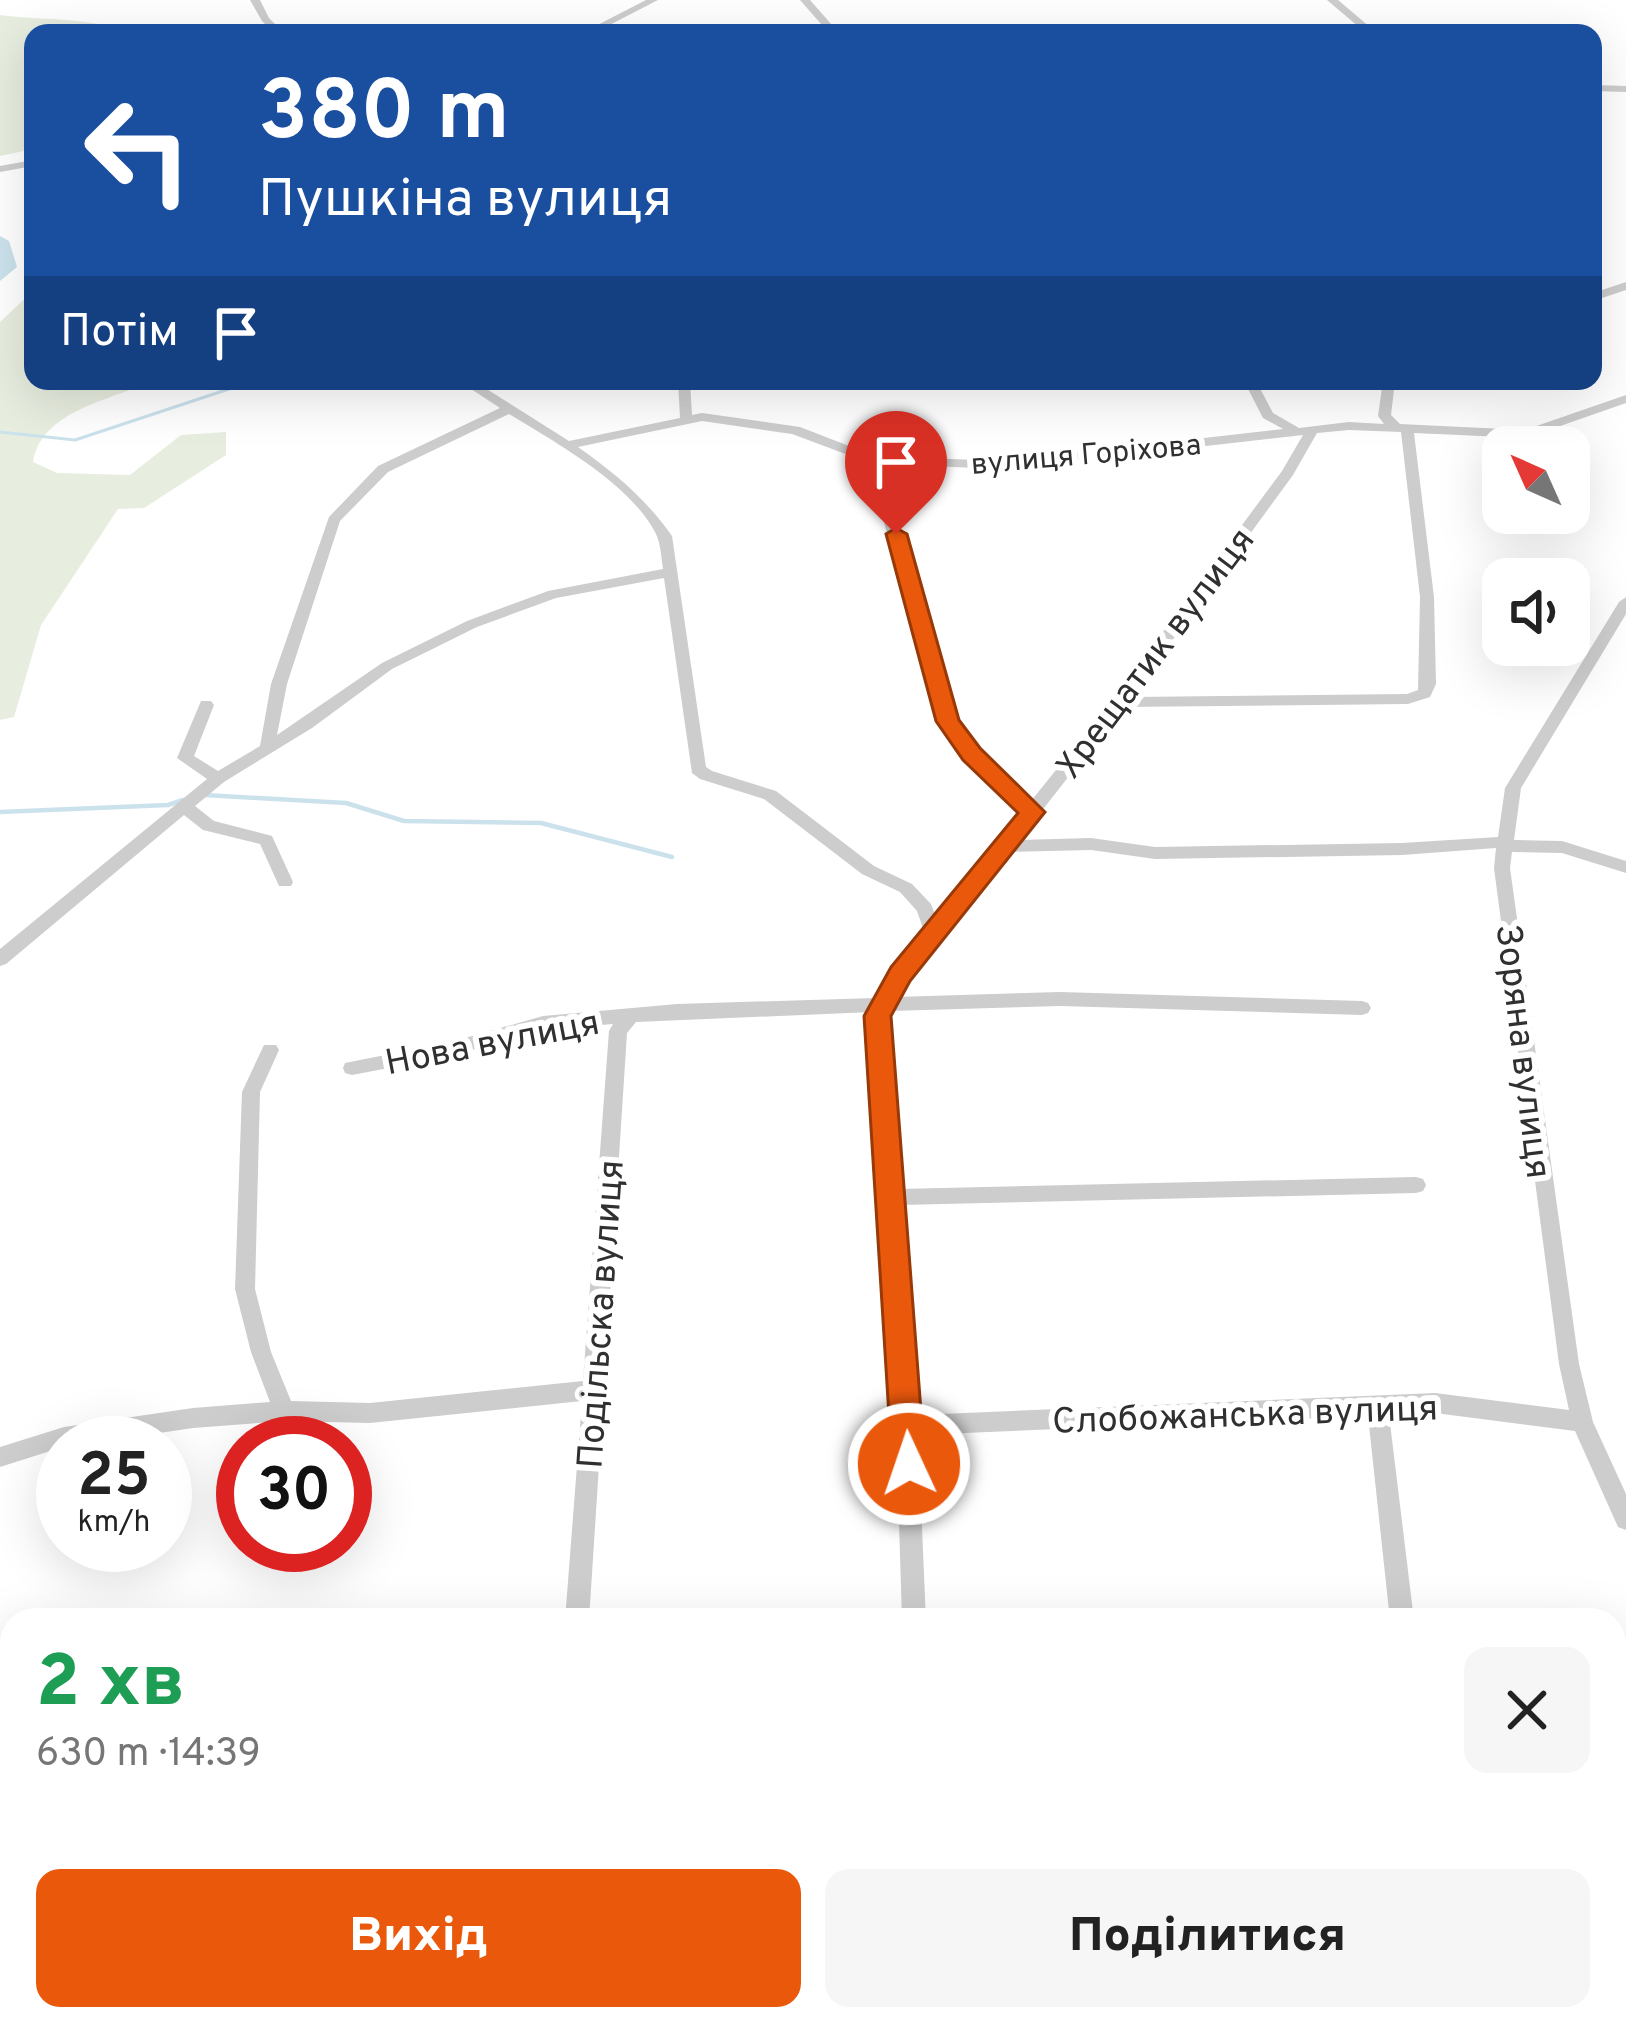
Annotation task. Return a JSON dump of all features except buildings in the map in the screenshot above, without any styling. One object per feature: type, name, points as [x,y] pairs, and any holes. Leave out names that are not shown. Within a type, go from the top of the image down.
[{"type":"street","points":[[605,24],[653,0]]},
{"type":"street","points":[[805,0],[826,24]]},
{"type":"street","points":[[1332,0],[1361,24]]},
{"type":"street","points":[[479,390],[567,445],[656,519],[665,536],[698,769],[706,776],[770,795],[868,870],[906,888],[925,908],[934,935]]},
{"type":"street","points":[[684,390],[686,417]]},
{"type":"street","points":[[1255,390],[1268,416],[1304,432]]},
{"type":"street","points":[[1119,702],[1300,704],[1408,699],[1424,693],[1428,684],[1427,597],[1402,430],[1385,420],[1387,390]]},
{"type":"street","name":"вулиця Горіхова","points":[[567,445],[686,417],[795,430],[873,460],[1002,465],[1349,426],[1526,434],[1626,399]]},
{"type":"street","points":[[1349,426],[1384,409]]},
{"type":"street","points":[[267,745],[279,684],[334,520],[383,469],[509,410]]},
{"type":"street","name":"Хрещатик вулиця","points":[[882,1001],[1119,702],[1288,472],[1304,432]]},
{"type":"street","points":[[873,460],[947,721],[971,754],[1033,812]]},
{"type":"street","points":[[0,959],[218,778],[307,724],[387,666],[472,624],[590,584],[670,572]]},
{"type":"street","name":"Зоряна вулиця","points":[[1626,602],[1513,788],[1502,868],[1566,1343],[1582,1421],[1626,1519]]},
{"type":"street","points":[[206,705],[185,758],[218,778]]},
{"type":"street","points":[[184,806],[209,826],[266,840],[285,883]]},
{"type":"street","points":[[1004,846],[1091,844],[1155,853],[1505,844],[1562,847],[1626,867]]},
{"type":"street","name":"Нова вулиця","points":[[352,1068],[452,1049],[543,1023],[632,1014],[882,1001],[1060,999],[1362,1007]]},
{"type":"street","points":[[882,1001],[878,1039],[908,1425],[914,1608]]},
{"type":"street","name":"Подільска вулиця","points":[[578,1608],[617,1031],[632,1014]]},
{"type":"street","points":[[270,1050],[251,1092],[245,1289],[261,1352],[284,1411]]},
{"type":"street","points":[[889,1197],[1416,1185]]},
{"type":"street","points":[[0,1457],[64,1437],[193,1418],[284,1411],[370,1413],[593,1390]]},
{"type":"street","name":"Слобожанська вулиця","points":[[908,1425],[1435,1403],[1582,1421]]},
{"type":"street","points":[[1378,1408],[1401,1608]]},
{"type":"shaded area","points":[[0,15],[95,24],[24,24],[24,151],[0,156]]},
{"type":"shaded area","points":[[24,299],[24,390],[129,390],[60,421],[38,446],[33,462],[57,473],[130,475],[181,435],[226,432],[226,455],[144,508],[118,509],[41,625],[14,717],[0,720],[0,322]]},
{"type":"waterway","points":[[0,241],[8,267],[0,276]]},
{"type":"waterway","points":[[0,432],[75,440],[226,390]]},
{"type":"waterway","points":[[205,795],[346,803],[404,821],[541,823],[672,857]]},
{"type":"waterway","points":[[0,812],[168,805],[183,800]]},
{"type":"route","points":[[896,534],[947,721],[971,754],[1033,812],[900,974],[878,1016],[909,1464]]}]
